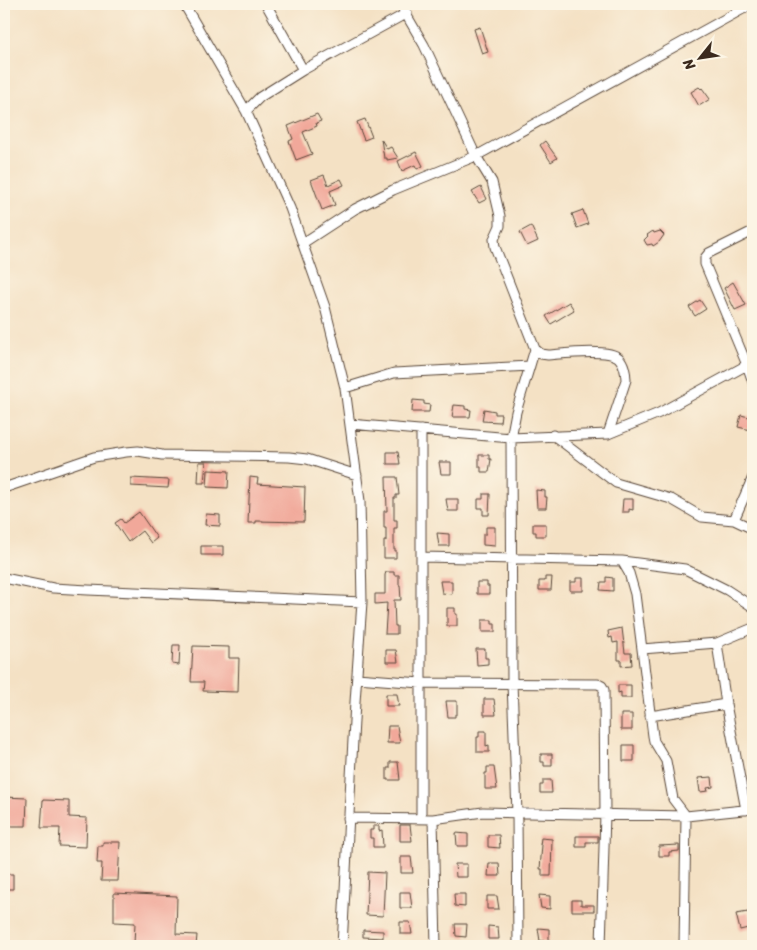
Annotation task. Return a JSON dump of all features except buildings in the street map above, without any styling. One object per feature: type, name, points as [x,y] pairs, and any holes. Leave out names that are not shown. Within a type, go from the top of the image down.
[{"type":"street","points":[[184,4],[246,111],[290,208],[325,307],[345,388],[360,501],[362,602],[342,946]]},
{"type":"street","points":[[266,4],[303,70]]},
{"type":"street","points":[[400,4],[424,45],[476,156],[492,182],[497,199],[500,226],[494,240],[495,247],[535,349],[541,354],[548,355],[611,353],[621,360],[626,372],[626,380],[608,434]]},
{"type":"street","points":[[303,243],[355,209],[393,190],[476,156],[752,4]]},
{"type":"street","points":[[246,111],[260,97],[303,70],[407,14]]},
{"type":"street","points":[[753,231],[709,253],[705,264],[753,382]]},
{"type":"street","points":[[518,946],[517,813],[512,683],[511,438],[516,412],[535,349]]},
{"type":"street","points":[[350,424],[511,438],[608,434],[659,413],[747,365]]},
{"type":"street","points":[[345,388],[394,373],[530,366]]},
{"type":"street","points":[[421,430],[421,818]]},
{"type":"street","points":[[553,435],[616,483],[671,499],[702,517],[734,520],[753,528]]},
{"type":"street","points":[[4,488],[94,457],[138,451],[162,455],[289,457],[307,459],[356,475]]},
{"type":"street","points":[[734,520],[753,477]]},
{"type":"street","points":[[421,557],[622,561],[685,569],[727,590],[753,607]]},
{"type":"street","points":[[622,561],[629,573],[635,594],[654,742],[666,761],[672,796],[686,816],[684,946]]},
{"type":"street","points":[[4,578],[53,588],[362,602]]},
{"type":"street","points":[[642,649],[717,643],[753,628]]},
{"type":"street","points":[[348,818],[433,819],[483,812],[686,816],[750,810],[726,704],[717,643]]},
{"type":"street","points":[[357,678],[421,683],[598,684],[602,686],[604,690],[605,814],[601,946]]},
{"type":"street","points":[[650,716],[726,704]]},
{"type":"street","points":[[433,819],[436,946]]}]
